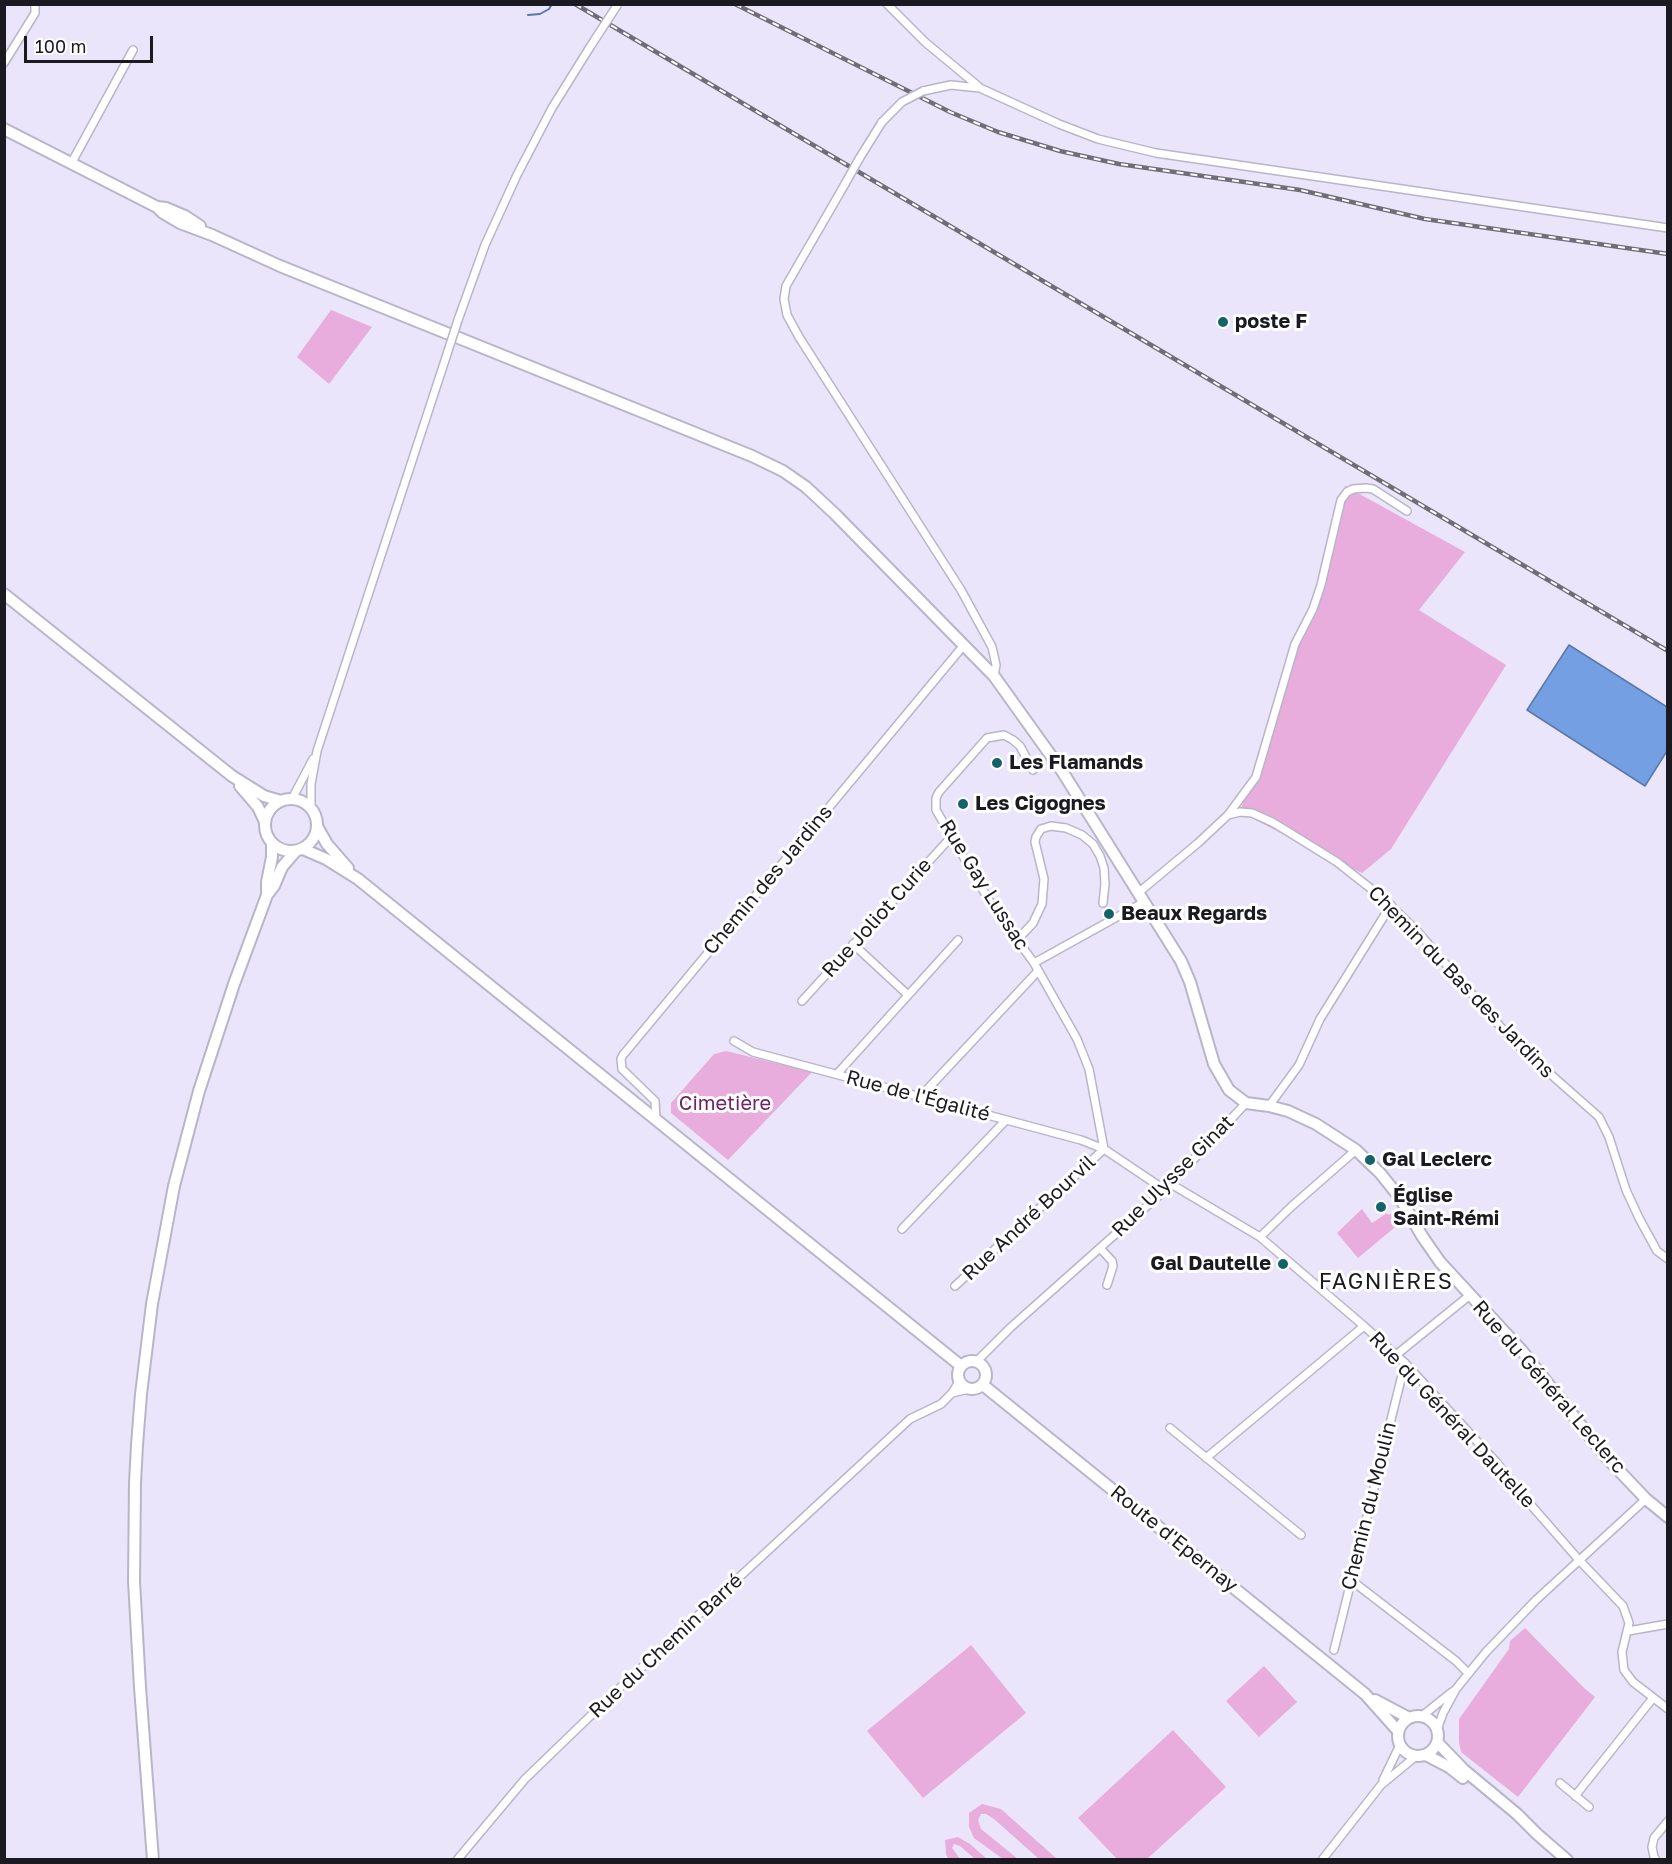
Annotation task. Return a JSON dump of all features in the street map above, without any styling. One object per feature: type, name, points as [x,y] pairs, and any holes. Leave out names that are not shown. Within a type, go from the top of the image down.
[{"type":"main road","points":[[4,129],[145,201],[185,216],[212,235],[280,266],[752,456],[795,479],[818,498],[964,645],[994,676],[1014,703],[1062,771],[1185,969],[1218,1073],[1229,1090],[1246,1103]]},
{"type":"main road","points":[[4,594],[231,776],[264,796],[299,800],[311,807],[315,813],[318,828],[333,852],[358,879]]},
{"type":"main road","points":[[231,776],[258,807],[265,822]]},
{"type":"main road","points":[[286,800],[270,809],[265,822],[265,830],[272,843],[279,849],[299,850],[326,859],[358,879],[961,1366]]},
{"type":"main road","points":[[153,1860],[134,1581],[136,1474],[146,1348],[158,1268],[185,1143],[199,1091],[267,895],[274,886],[282,867],[299,850],[310,844],[318,828]]},
{"type":"main road","points":[[267,895],[272,843]]},
{"type":"main road","name":"Rue du Général Leclerc","points":[[1246,1103],[1288,1111],[1316,1124],[1356,1150],[1395,1191],[1432,1250],[1470,1295],[1524,1352],[1606,1457],[1646,1499],[1668,1517]]},
{"type":"main road","points":[[972,1360],[977,1362],[986,1372],[983,1385],[969,1389],[960,1380],[961,1366],[972,1360]]},
{"type":"main road","name":"Route d'Epernay","points":[[983,1385],[1365,1694],[1409,1718]]},
{"type":"main road","name":"Route d'Epernay","points":[[1365,1694],[1398,1731]]},
{"type":"main road","points":[[1421,1756],[1431,1752],[1437,1742],[1437,1730],[1430,1720],[1422,1716],[1404,1721],[1398,1731],[1400,1747],[1404,1752],[1449,1767],[1519,1823],[1537,1834]]},
{"type":"main road","points":[[1437,1742],[1464,1770],[1567,1860]]},
{"type":"street","points":[[4,63],[35,13],[35,4]]},
{"type":"street","points":[[311,807],[311,784],[317,751],[458,320],[485,245],[517,175],[552,108],[618,4]]},
{"type":"street","points":[[886,4],[925,42],[980,88],[1098,139],[1149,152],[1668,228]]},
{"type":"street","points":[[72,162],[134,50]]},
{"type":"street","points":[[980,88],[951,85],[923,91],[902,102],[882,122],[786,286],[784,300],[787,315],[799,337],[961,590],[992,647],[996,665],[994,676]]},
{"type":"street","points":[[1034,963],[1141,897],[1228,815],[1248,790],[1260,768],[1294,644],[1313,609],[1321,585],[1341,500],[1347,492],[1358,488],[1373,489],[1407,511]]},
{"type":"street","name":"Chemin des Jardins","points":[[656,1120],[655,1101],[622,1069],[622,1055],[964,645]]},
{"type":"street","name":"Rue Gay Lussac","points":[[1033,770],[1020,746],[1013,740],[1004,735],[987,738],[936,798],[936,810],[990,902],[1018,939],[1038,971]]},
{"type":"street","points":[[286,800],[317,751]]},
{"type":"street","name":"Chemin du Bas des Jardins","points":[[1228,815],[1245,812],[1272,822],[1337,862],[1391,905],[1426,941],[1513,1041],[1599,1117],[1609,1137],[1623,1181],[1639,1218],[1657,1251],[1668,1259]]},
{"type":"street","points":[[1018,939],[1033,923],[1042,903],[1044,879],[1035,842],[1038,832],[1046,827],[1058,826],[1074,831],[1093,844],[1104,868],[1103,903]]},
{"type":"street","name":"Rue Joliot Curie","points":[[802,1001],[952,836]]},
{"type":"street","points":[[1269,1106],[1299,1065],[1320,1019],[1391,905]]},
{"type":"street","points":[[837,1074],[958,940]]},
{"type":"street","points":[[853,944],[908,995]]},
{"type":"street","points":[[921,1096],[1038,971],[1083,1052],[1093,1086],[1104,1149]]},
{"type":"street","name":"Rue de l'Égalité","points":[[734,1041],[753,1052],[1081,1140],[1104,1149]]},
{"type":"street","name":"Rue Ulysse Ginat","points":[[977,1362],[1010,1328],[1168,1187],[1246,1103]]},
{"type":"street","points":[[902,1229],[1006,1120]]},
{"type":"street","name":"Rue du Général Dautelle","points":[[1104,1149],[1260,1238],[1405,1363],[1497,1463],[1579,1560],[1623,1606],[1629,1623],[1628,1631]]},
{"type":"street","name":"Rue André Bourvil","points":[[955,1286],[1104,1149]]},
{"type":"street","points":[[1260,1238],[1292,1206],[1356,1150]]},
{"type":"street","name":"Rue Ulysse Ginat","points":[[1100,1248],[1112,1261],[1113,1266],[1107,1285]]},
{"type":"street","points":[[1396,1355],[1470,1295]]},
{"type":"street","points":[[1206,1458],[1364,1326]]},
{"type":"street","name":"Chemin du Moulin","points":[[1334,1650],[1405,1363]]},
{"type":"street","points":[[952,1393],[960,1380]]},
{"type":"street","points":[[952,1393],[969,1389]]},
{"type":"street","name":"Rue du Chemin Barré","points":[[457,1860],[502,1805],[545,1758],[910,1419],[940,1404],[952,1393]]},
{"type":"street","points":[[1170,1428],[1301,1535]]},
{"type":"street","points":[[1437,1730],[1456,1689],[1468,1673],[1523,1613],[1646,1499]]},
{"type":"street","points":[[1352,1580],[1456,1661],[1468,1673]]},
{"type":"street","points":[[1668,1624],[1628,1631],[1622,1652],[1624,1670],[1633,1682],[1668,1709]]},
{"type":"street","points":[[1422,1716],[1456,1689]]},
{"type":"street","points":[[1575,1796],[1653,1698]]},
{"type":"street","points":[[1322,1860],[1381,1785],[1400,1747]]},
{"type":"street","points":[[1381,1785],[1421,1756]]},
{"type":"street","points":[[1560,1783],[1588,1807]]},
{"type":"street","points":[[1656,1860],[1652,1847],[1654,1838],[1668,1821]]},
{"type":"green space","points":[[331,310],[372,327],[329,384],[297,357]]},
{"type":"green space","points":[[1345,486],[1465,552],[1419,610],[1506,665],[1391,849],[1362,873],[1240,812],[1330,546]]},
{"type":"green space","name":"Cimetière","points":[[726,1051],[812,1072],[728,1160],[671,1113],[671,1103],[714,1054]]},
{"type":"green space","points":[[1400,1206],[1406,1218],[1358,1258],[1337,1233],[1362,1209],[1372,1223],[1387,1213],[1389,1215]]},
{"type":"green space","points":[[1525,1628],[1595,1697],[1518,1797],[1461,1752],[1459,1719],[1509,1649],[1510,1641]]},
{"type":"green space","points":[[971,1645],[1026,1713],[923,1798],[867,1731]]},
{"type":"green space","points":[[1264,1666],[1297,1702],[1259,1737],[1226,1701]]},
{"type":"green space","points":[[1173,1730],[1226,1787],[1147,1859],[1117,1859],[1078,1818]]},
{"type":"green space","points":[[982,1804],[1001,1809],[1057,1859],[1039,1859],[986,1814],[981,1814],[978,1820],[981,1829],[1018,1859],[1003,1859],[974,1838],[969,1827],[969,1813]]},
{"type":"green space","points":[[958,1837],[987,1859],[975,1859],[960,1846],[954,1844],[952,1848],[960,1859],[948,1859],[945,1840]]},
{"type":"water","points":[[1569,645],[1667,707],[1667,751],[1645,786],[1527,710]]},
{"type":"waterway","points":[[528,15],[540,14],[549,9],[552,4]]},
{"type":"railway","points":[[575,4],[1668,651]]},
{"type":"railway","points":[[735,4],[950,112],[998,132],[1060,151],[1119,164],[1300,190],[1425,219],[1668,254]]},
{"type":"place","name":"poste F","points":[[1223,322]]},
{"type":"place","name":"Les Flamands","points":[[997,763]]},
{"type":"place","name":"Les Cigognes","points":[[963,804]]},
{"type":"place","name":"Beaux Regards","points":[[1109,914]]},
{"type":"place","name":"Gal Leclerc","points":[[1370,1160]]},
{"type":"place","name":"Église Saint-Rémi","points":[[1381,1207]]},
{"type":"place","name":"Gal Dautelle","points":[[1283,1264]]},
{"type":"district","name":"FAGNIÈRES","points":[[1386,1282]]}]
